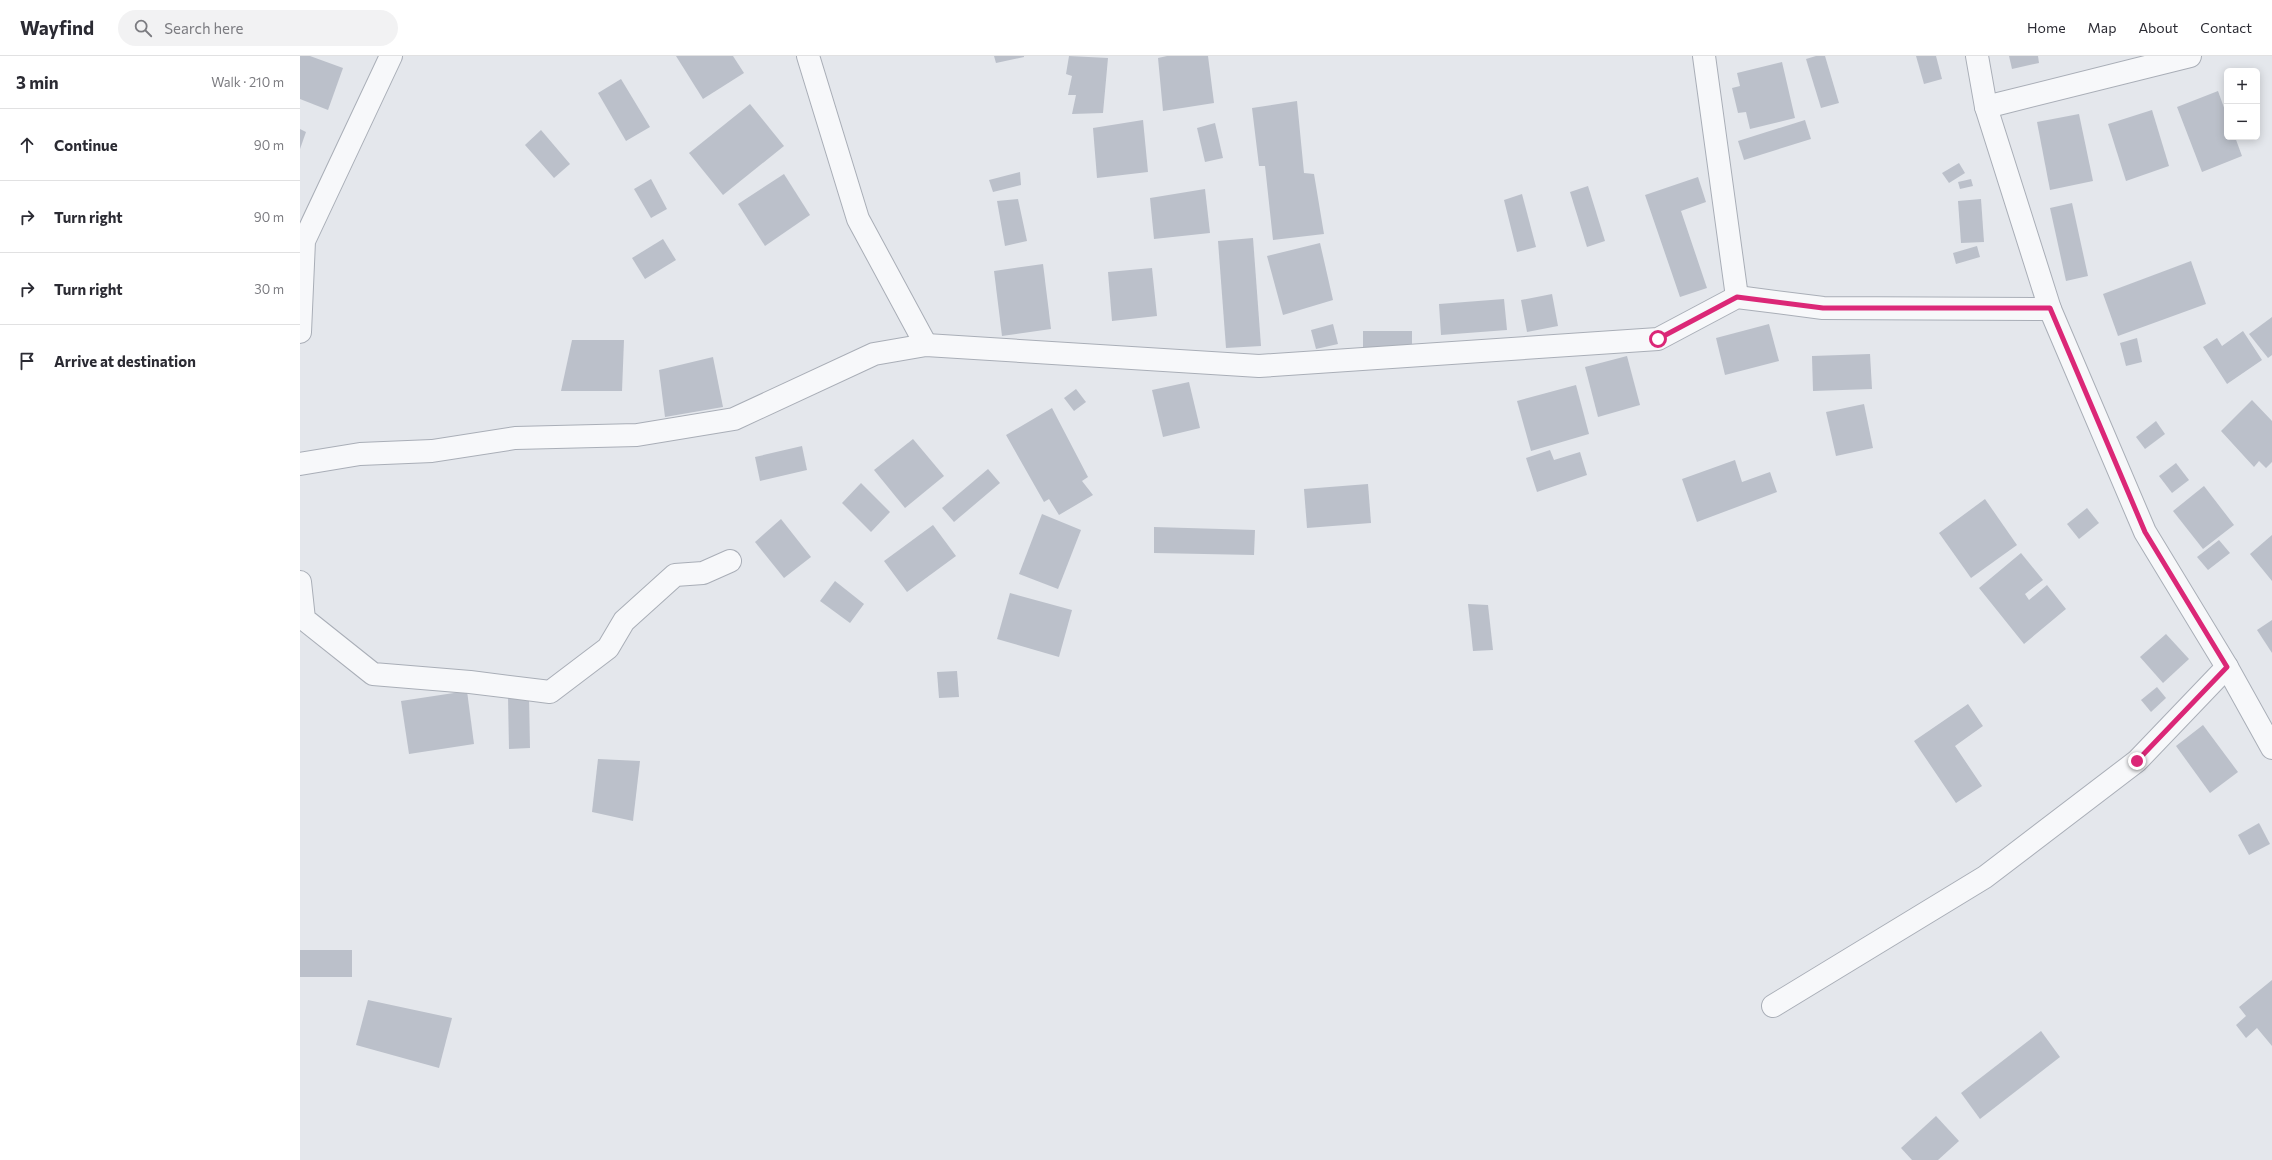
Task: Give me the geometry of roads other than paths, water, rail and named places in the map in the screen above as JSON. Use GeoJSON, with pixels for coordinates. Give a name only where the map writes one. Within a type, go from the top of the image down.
{"type":"FeatureCollection","features":[{"type":"Feature","properties":{"kind":"street"},"geometry":{"type":"LineString","coordinates":[[300,332],[302,240],[390,56]]}},
{"type":"Feature","properties":{"kind":"street"},"geometry":{"type":"LineString","coordinates":[[808,56],[858,219],[926,345]]}},
{"type":"Feature","properties":{"kind":"street"},"geometry":{"type":"LineString","coordinates":[[1704,56],[1737,297]]}},
{"type":"Feature","properties":{"kind":"street"},"geometry":{"type":"LineString","coordinates":[[1977,56],[1986,108],[2050,308],[2145,532],[2227,667],[2272,748]]}},
{"type":"Feature","properties":{"kind":"street"},"geometry":{"type":"LineString","coordinates":[[1986,108],[2190,56]]}},
{"type":"Feature","properties":{"kind":"street"},"geometry":{"type":"LineString","coordinates":[[300,464],[360,454],[432,451],[515,438],[637,435],[734,419],[874,354],[926,345],[1259,366],[1658,339],[1737,297],[1823,308],[2050,308]]}},
{"type":"Feature","properties":{"kind":"street"},"geometry":{"type":"LineString","coordinates":[[300,582],[304,618],[373,674],[470,682],[550,692],[608,648],[624,621],[675,576],[703,573],[730,561]]}},
{"type":"Feature","properties":{"kind":"street"},"geometry":{"type":"LineString","coordinates":[[1773,1006],[1985,877],[2137,761],[2227,667]]}}]}
